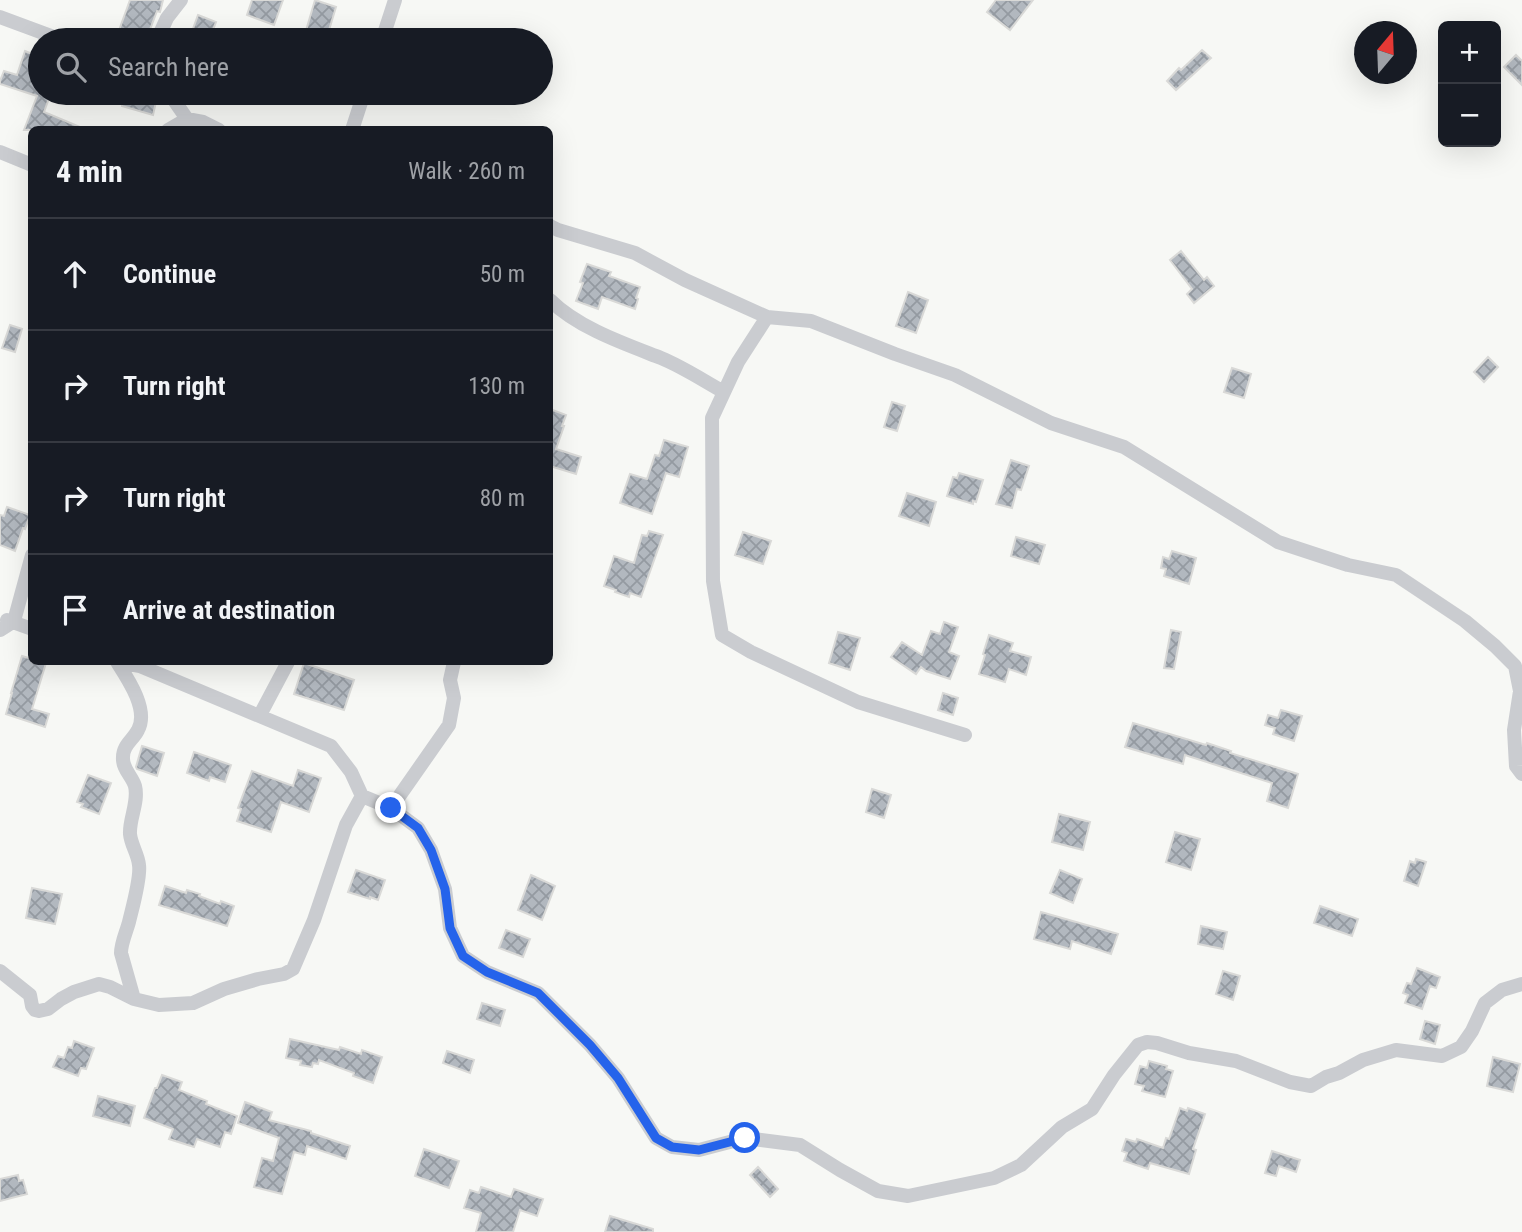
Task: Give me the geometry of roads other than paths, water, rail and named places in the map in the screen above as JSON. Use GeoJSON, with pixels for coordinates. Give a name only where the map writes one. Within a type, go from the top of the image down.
{"type":"FeatureCollection","features":[{"type":"Feature","properties":{"kind":"street"},"geometry":{"type":"LineString","coordinates":[[162,28],[181,0]]}},
{"type":"Feature","properties":{"kind":"street"},"geometry":{"type":"LineString","coordinates":[[386,28],[396,0]]}},
{"type":"Feature","properties":{"kind":"street"},"geometry":{"type":"LineString","coordinates":[[0,17],[30,28]]}},
{"type":"Feature","properties":{"kind":"street"},"geometry":{"type":"LineString","coordinates":[[177,105],[187,119]]}},
{"type":"Feature","properties":{"kind":"street"},"geometry":{"type":"LineString","coordinates":[[353,126],[360,105]]}},
{"type":"Feature","properties":{"kind":"street"},"geometry":{"type":"LineString","coordinates":[[175,126],[187,119],[211,126]]}},
{"type":"Feature","properties":{"kind":"street"},"geometry":{"type":"LineString","coordinates":[[0,152],[28,163]]}},
{"type":"Feature","properties":{"kind":"street"},"geometry":{"type":"LineString","coordinates":[[553,228],[635,253],[685,280],[767,317],[811,321],[955,375],[1051,423],[1124,447],[1278,542],[1348,565],[1396,575],[1465,621],[1515,666],[1520,691],[1514,730],[1516,766],[1522,774]]}},
{"type":"Feature","properties":{"kind":"street"},"geometry":{"type":"LineString","coordinates":[[553,303],[561,312],[626,346],[664,359],[724,392]]}},
{"type":"Feature","properties":{"kind":"street"},"geometry":{"type":"LineString","coordinates":[[767,317],[738,362],[712,418],[713,581],[722,635],[751,652],[859,702],[965,735]]}},
{"type":"Feature","properties":{"kind":"street"},"geometry":{"type":"LineString","coordinates":[[0,630],[7,620],[28,565]]}},
{"type":"Feature","properties":{"kind":"street"},"geometry":{"type":"LineString","coordinates":[[7,620],[28,628]]}},
{"type":"Feature","properties":{"kind":"street"},"geometry":{"type":"LineString","coordinates":[[119,665],[133,688],[143,720],[126,745],[123,756],[124,765],[135,786],[130,830],[131,843],[139,865],[129,921],[121,947],[134,999]]}},
{"type":"Feature","properties":{"kind":"street"},"geometry":{"type":"LineString","coordinates":[[134,665],[331,746],[351,772],[362,796],[391,808],[418,828],[431,850],[445,889],[450,928],[463,956],[487,972],[538,993],[590,1045],[618,1078],[656,1138],[672,1147],[699,1150],[745,1138],[800,1145],[878,1191],[908,1196],[994,1178],[1021,1166],[1062,1127],[1092,1110],[1138,1045],[1157,1043],[1189,1053],[1236,1061],[1290,1083],[1311,1086],[1363,1060],[1396,1050],[1442,1056],[1461,1047],[1485,1003],[1502,990],[1522,984]]}},
{"type":"Feature","properties":{"kind":"street"},"geometry":{"type":"LineString","coordinates":[[260,715],[286,665]]}},
{"type":"Feature","properties":{"kind":"street"},"geometry":{"type":"LineString","coordinates":[[391,808],[449,725],[454,698],[450,680],[453,665]]}},
{"type":"Feature","properties":{"kind":"street"},"geometry":{"type":"LineString","coordinates":[[0,971],[30,995],[32,1006],[39,1011],[48,1009],[74,992],[99,984],[134,999],[159,1005],[193,1003],[224,989],[284,974],[293,969],[314,920],[346,825],[362,796]]}}]}
